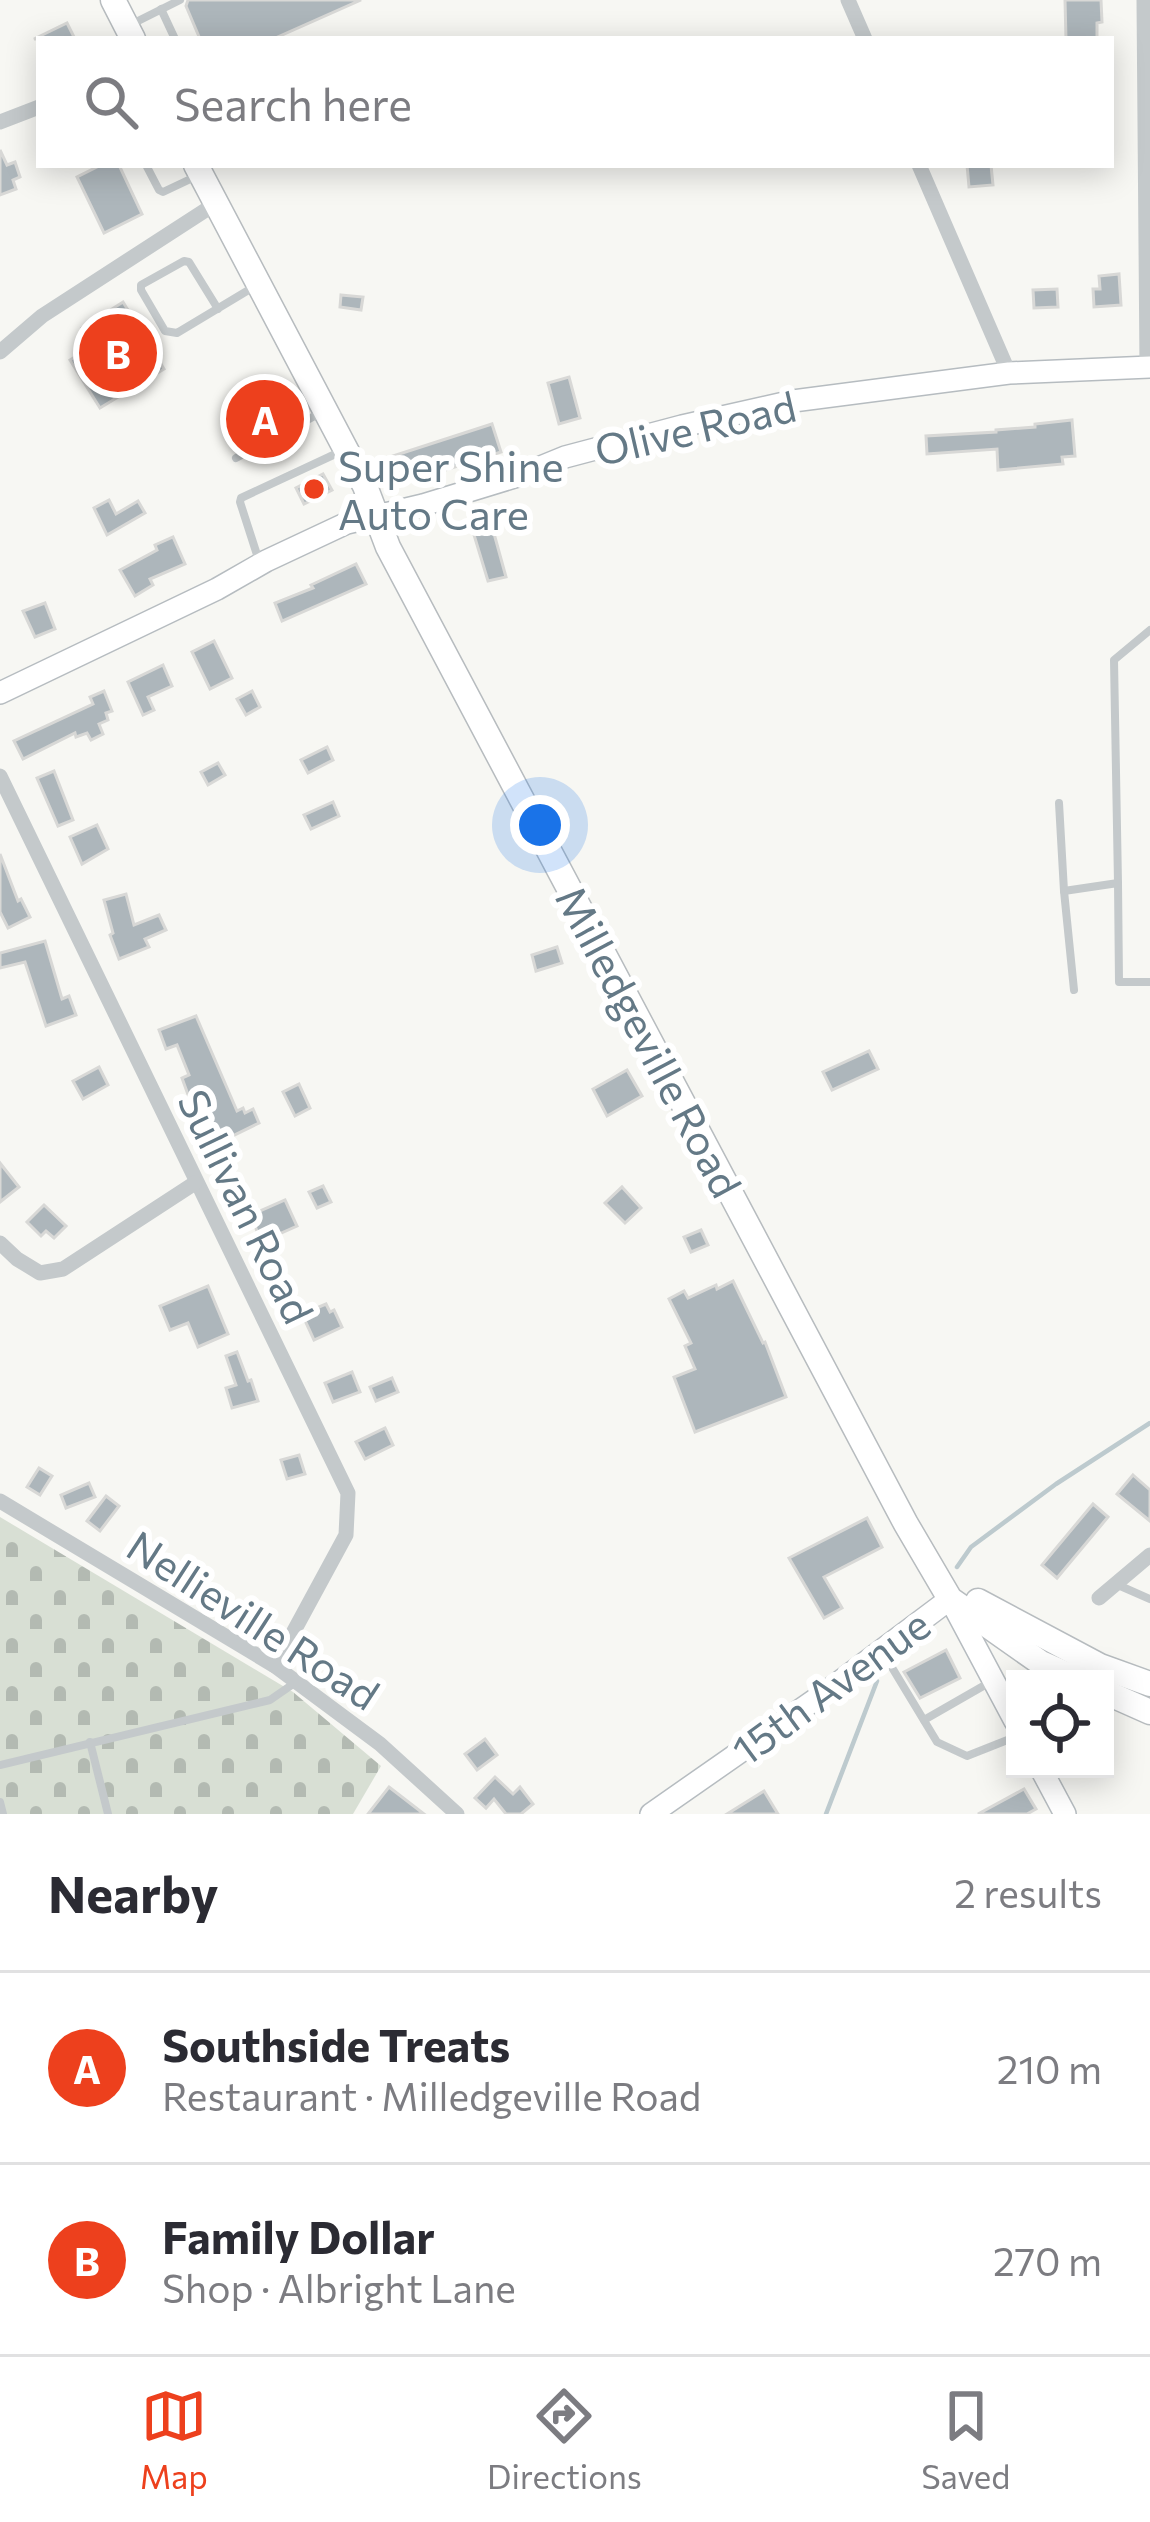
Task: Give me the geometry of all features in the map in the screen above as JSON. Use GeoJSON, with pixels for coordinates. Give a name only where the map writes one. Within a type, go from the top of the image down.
{"type":"FeatureCollection","features":[{"type":"Feature","properties":{"kind":"main road"},"geometry":{"type":"LineString","coordinates":[[113,0],[130,33]]}},
{"type":"Feature","properties":{"kind":"main road","name":"Milledgeville Road"},"geometry":{"type":"LineString","coordinates":[[198,170],[365,486],[388,547],[906,1525],[950,1599]]}},
{"type":"Feature","properties":{"kind":"main road"},"geometry":{"type":"LineString","coordinates":[[935,1574],[1080,1656],[1150,1684]]}},
{"type":"Feature","properties":{"kind":"main road"},"geometry":{"type":"LineString","coordinates":[[950,1599],[1056,1670]]}},
{"type":"Feature","properties":{"kind":"main road"},"geometry":{"type":"LineString","coordinates":[[1114,1696],[1150,1712]]}},
{"type":"Feature","properties":{"kind":"street"},"geometry":{"type":"LineString","coordinates":[[848,0],[864,36]]}},
{"type":"Feature","properties":{"kind":"street"},"geometry":{"type":"LineString","coordinates":[[1144,0],[1148,368]]}},
{"type":"Feature","properties":{"kind":"street"},"geometry":{"type":"LineString","coordinates":[[0,122],[36,108]]}},
{"type":"Feature","properties":{"kind":"street"},"geometry":{"type":"LineString","coordinates":[[920,168],[1009,374]]}},
{"type":"Feature","properties":{"kind":"street"},"geometry":{"type":"LineString","coordinates":[[0,352],[42,316],[215,204]]}},
{"type":"Feature","properties":{"kind":"street","name":"Olive Road"},"geometry":{"type":"LineString","coordinates":[[0,693],[347,523],[521,475],[565,457],[793,401],[1009,374],[1148,368]]}},
{"type":"Feature","properties":{"kind":"street","name":"Sullivan Road"},"geometry":{"type":"LineString","coordinates":[[0,776],[348,1493],[346,1534],[275,1666]]}},
{"type":"Feature","properties":{"kind":"street"},"geometry":{"type":"LineString","coordinates":[[0,1243],[40,1273],[63,1269],[195,1183]]}},
{"type":"Feature","properties":{"kind":"street","name":"Nellieville Road"},"geometry":{"type":"LineString","coordinates":[[0,1501],[275,1666],[380,1744],[457,1814]]}},
{"type":"Feature","properties":{"kind":"street"},"geometry":{"type":"LineString","coordinates":[[1099,1598],[1150,1556]]}},
{"type":"Feature","properties":{"kind":"street","name":"15th Avenue"},"geometry":{"type":"LineString","coordinates":[[651,1814],[950,1599]]}},
{"type":"Feature","properties":{"kind":"street","name":"Milledgeville Road"},"geometry":{"type":"LineString","coordinates":[[950,1599],[1006,1704]]}},
{"type":"Feature","properties":{"kind":"street"},"geometry":{"type":"LineString","coordinates":[[1045,1778],[1061,1812]]}},
{"type":"Feature","properties":{"kind":"lane"},"geometry":{"type":"LineString","coordinates":[[130,33],[180,0]]}},
{"type":"Feature","properties":{"kind":"lane"},"geometry":{"type":"LineString","coordinates":[[161,10],[174,36]]}},
{"type":"Feature","properties":{"kind":"lane"},"geometry":{"type":"LineString","coordinates":[[147,168],[163,192],[198,170]]}},
{"type":"Feature","properties":{"kind":"lane"},"geometry":{"type":"LineString","coordinates":[[218,309],[189,262],[141,285],[171,334],[177,333],[218,309],[258,285]]}},
{"type":"Feature","properties":{"kind":"lane"},"geometry":{"type":"LineString","coordinates":[[236,458],[325,410]]}},
{"type":"Feature","properties":{"kind":"lane"},"geometry":{"type":"LineString","coordinates":[[260,565],[241,498],[345,449]]}},
{"type":"Feature","properties":{"kind":"lane"},"geometry":{"type":"LineString","coordinates":[[1150,630],[1114,660],[1119,982],[1150,982]]}},
{"type":"Feature","properties":{"kind":"lane"},"geometry":{"type":"LineString","coordinates":[[1059,802],[1074,990]]}},
{"type":"Feature","properties":{"kind":"lane"},"geometry":{"type":"LineString","coordinates":[[1064,891],[1118,883]]}},
{"type":"Feature","properties":{"kind":"lane"},"geometry":{"type":"LineString","coordinates":[[1116,1584],[1150,1598]]}},
{"type":"Feature","properties":{"kind":"lane"},"geometry":{"type":"LineString","coordinates":[[882,1651],[937,1742],[967,1756],[1006,1741]]}},
{"type":"Feature","properties":{"kind":"lane"},"geometry":{"type":"LineString","coordinates":[[924,1720],[993,1680]]}},
{"type":"Feature","properties":{"kind":"lane"},"geometry":{"type":"LineString","coordinates":[[0,1765],[270,1700],[296,1682]]}},
{"type":"Feature","properties":{"kind":"lane"},"geometry":{"type":"LineString","coordinates":[[90,1742],[108,1814]]}},
{"type":"Feature","properties":{"kind":"lane"},"geometry":{"type":"LineString","coordinates":[[0,1802],[3,1814]]}},
{"type":"Feature","properties":{"kind":"green space"},"geometry":{"type":"Polygon","coordinates":[[[0,1517],[293,1692],[381,1766],[353,1814],[0,1814],[0,1517]]]}},
{"type":"Feature","properties":{"kind":"building"},"geometry":{"type":"Polygon","coordinates":[[[188,0],[361,0],[280,36],[199,36],[186,6],[188,0]]]}},
{"type":"Feature","properties":{"kind":"building"},"geometry":{"type":"Polygon","coordinates":[[[1065,0],[1101,0],[1097,36],[1066,36],[1065,0]]]}},
{"type":"Feature","properties":{"kind":"building"},"geometry":{"type":"Polygon","coordinates":[[[67,23],[74,36],[40,36],[67,23]]]}},
{"type":"Feature","properties":{"kind":"building"},"geometry":{"type":"Polygon","coordinates":[[[0,150],[7,165],[15,162],[20,177],[13,180],[16,189],[0,195],[0,150]]]}},
{"type":"Feature","properties":{"kind":"building"},"geometry":{"type":"Polygon","coordinates":[[[95,168],[120,168],[142,214],[104,233],[77,177],[95,168]]]}},
{"type":"Feature","properties":{"kind":"building"},"geometry":{"type":"Polygon","coordinates":[[[967,168],[991,168],[993,185],[969,187],[967,168]]]}},
{"type":"Feature","properties":{"kind":"building"},"geometry":{"type":"Polygon","coordinates":[[[1119,274],[1121,305],[1094,307],[1093,289],[1100,289],[1099,276],[1119,274]]]}},
{"type":"Feature","properties":{"kind":"building"},"geometry":{"type":"Polygon","coordinates":[[[1057,289],[1058,307],[1034,308],[1033,290],[1057,289]]]}},
{"type":"Feature","properties":{"kind":"building"},"geometry":{"type":"Polygon","coordinates":[[[341,295],[363,297],[361,310],[340,307],[341,295]]]}},
{"type":"Feature","properties":{"kind":"building"},"geometry":{"type":"Polygon","coordinates":[[[123,302],[164,369],[100,408],[70,360],[93,346],[82,328],[123,302]]]}},
{"type":"Feature","properties":{"kind":"building"},"geometry":{"type":"Polygon","coordinates":[[[569,377],[580,418],[559,424],[548,383],[569,377]]]}},
{"type":"Feature","properties":{"kind":"building"},"geometry":{"type":"Polygon","coordinates":[[[282,405],[287,416],[248,434],[243,423],[282,405]]]}},
{"type":"Feature","properties":{"kind":"building"},"geometry":{"type":"Polygon","coordinates":[[[1072,420],[1075,456],[1062,457],[1063,464],[998,470],[997,449],[927,454],[926,436],[996,432],[1072,420]]]}},
{"type":"Feature","properties":{"kind":"building"},"geometry":{"type":"Polygon","coordinates":[[[492,424],[501,452],[402,484],[393,456],[492,424]]]}},
{"type":"Feature","properties":{"kind":"building","name":"Super Shine Auto Care"},"geometry":{"type":"Polygon","coordinates":[[[323,474],[332,490],[304,504],[296,488],[323,474]]]}},
{"type":"Feature","properties":{"kind":"building"},"geometry":{"type":"Polygon","coordinates":[[[109,500],[116,514],[138,501],[145,513],[107,535],[94,508],[109,500]]]}},
{"type":"Feature","properties":{"kind":"building"},"geometry":{"type":"Polygon","coordinates":[[[490,519],[506,577],[488,581],[471,525],[490,519]]]}},
{"type":"Feature","properties":{"kind":"building"},"geometry":{"type":"Polygon","coordinates":[[[173,537],[185,564],[150,579],[153,585],[135,596],[120,570],[173,537]]]}},
{"type":"Feature","properties":{"kind":"building"},"geometry":{"type":"Polygon","coordinates":[[[356,564],[366,584],[282,621],[275,603],[356,564]]]}},
{"type":"Feature","properties":{"kind":"building"},"geometry":{"type":"Polygon","coordinates":[[[45,603],[55,629],[35,637],[23,611],[45,603]]]}},
{"type":"Feature","properties":{"kind":"building"},"geometry":{"type":"Polygon","coordinates":[[[214,641],[232,678],[210,689],[192,652],[214,641]]]}},
{"type":"Feature","properties":{"kind":"building"},"geometry":{"type":"Polygon","coordinates":[[[163,665],[172,686],[148,697],[154,710],[143,715],[128,682],[163,665]]]}},
{"type":"Feature","properties":{"kind":"building"},"geometry":{"type":"Polygon","coordinates":[[[104,691],[112,711],[99,724],[103,734],[91,740],[87,733],[76,737],[75,733],[23,759],[14,741],[93,704],[90,697],[104,691]]]}},
{"type":"Feature","properties":{"kind":"building"},"geometry":{"type":"Polygon","coordinates":[[[252,691],[260,707],[246,715],[237,699],[252,691]]]}},
{"type":"Feature","properties":{"kind":"building"},"geometry":{"type":"Polygon","coordinates":[[[327,747],[333,760],[308,773],[301,760],[327,747]]]}},
{"type":"Feature","properties":{"kind":"building"},"geometry":{"type":"Polygon","coordinates":[[[218,763],[225,775],[208,785],[201,772],[218,763]]]}},
{"type":"Feature","properties":{"kind":"building"},"geometry":{"type":"Polygon","coordinates":[[[54,771],[73,820],[58,826],[37,778],[54,771]]]}},
{"type":"Feature","properties":{"kind":"building"},"geometry":{"type":"Polygon","coordinates":[[[333,802],[339,816],[311,829],[304,815],[333,802]]]}},
{"type":"Feature","properties":{"kind":"building"},"geometry":{"type":"Polygon","coordinates":[[[97,825],[108,849],[82,864],[70,837],[97,825]]]}},
{"type":"Feature","properties":{"kind":"building"},"geometry":{"type":"Polygon","coordinates":[[[0,854],[18,901],[30,917],[8,928],[0,912],[0,854]]]}},
{"type":"Feature","properties":{"kind":"building"},"geometry":{"type":"Polygon","coordinates":[[[126,894],[134,925],[159,915],[166,930],[145,939],[149,947],[119,959],[104,900],[126,894]]]}},
{"type":"Feature","properties":{"kind":"building"},"geometry":{"type":"Polygon","coordinates":[[[45,941],[62,999],[69,996],[76,1015],[46,1026],[25,962],[0,968],[0,953],[45,941]]]}},
{"type":"Feature","properties":{"kind":"building"},"geometry":{"type":"Polygon","coordinates":[[[557,947],[562,963],[536,971],[532,955],[557,947]]]}},
{"type":"Feature","properties":{"kind":"building"},"geometry":{"type":"Polygon","coordinates":[[[196,1016],[237,1111],[253,1109],[259,1123],[212,1146],[182,1078],[189,1075],[177,1045],[166,1049],[159,1030],[196,1016]]]}},
{"type":"Feature","properties":{"kind":"building"},"geometry":{"type":"Polygon","coordinates":[[[869,1051],[878,1069],[832,1090],[823,1072],[869,1051]]]}},
{"type":"Feature","properties":{"kind":"building"},"geometry":{"type":"Polygon","coordinates":[[[99,1067],[108,1085],[83,1099],[73,1081],[99,1067]]]}},
{"type":"Feature","properties":{"kind":"building"},"geometry":{"type":"Polygon","coordinates":[[[627,1070],[642,1096],[607,1116],[593,1089],[627,1070]]]}},
{"type":"Feature","properties":{"kind":"building"},"geometry":{"type":"Polygon","coordinates":[[[299,1084],[310,1108],[295,1116],[283,1092],[299,1084]]]}},
{"type":"Feature","properties":{"kind":"building"},"geometry":{"type":"Polygon","coordinates":[[[0,1163],[19,1187],[0,1202],[0,1163]]]}},
{"type":"Feature","properties":{"kind":"building"},"geometry":{"type":"Polygon","coordinates":[[[323,1186],[331,1202],[317,1208],[309,1192],[323,1186]]]}},
{"type":"Feature","properties":{"kind":"building"},"geometry":{"type":"Polygon","coordinates":[[[622,1187],[641,1208],[625,1223],[605,1203],[622,1187]]]}},
{"type":"Feature","properties":{"kind":"building"},"geometry":{"type":"Polygon","coordinates":[[[285,1200],[297,1226],[261,1242],[251,1215],[285,1200]]]}},
{"type":"Feature","properties":{"kind":"building"},"geometry":{"type":"Polygon","coordinates":[[[44,1205],[66,1226],[54,1238],[46,1231],[41,1236],[27,1222],[44,1205]]]}},
{"type":"Feature","properties":{"kind":"building"},"geometry":{"type":"Polygon","coordinates":[[[701,1230],[708,1245],[691,1252],[684,1237],[701,1230]]]}},
{"type":"Feature","properties":{"kind":"building"},"geometry":{"type":"Polygon","coordinates":[[[733,1281],[765,1342],[786,1397],[695,1432],[674,1377],[695,1369],[685,1346],[691,1343],[669,1299],[684,1291],[688,1298],[733,1281]]]}},
{"type":"Feature","properties":{"kind":"building"},"geometry":{"type":"Polygon","coordinates":[[[208,1286],[228,1334],[198,1347],[188,1323],[170,1330],[160,1306],[208,1286]]]}},
{"type":"Feature","properties":{"kind":"building"},"geometry":{"type":"Polygon","coordinates":[[[326,1304],[342,1327],[314,1340],[302,1314],[326,1304]]]}},
{"type":"Feature","properties":{"kind":"building"},"geometry":{"type":"Polygon","coordinates":[[[237,1352],[258,1401],[232,1408],[226,1388],[236,1385],[226,1356],[237,1352]]]}},
{"type":"Feature","properties":{"kind":"building"},"geometry":{"type":"Polygon","coordinates":[[[352,1372],[360,1392],[333,1402],[325,1383],[352,1372]]]}},
{"type":"Feature","properties":{"kind":"building"},"geometry":{"type":"Polygon","coordinates":[[[392,1378],[398,1392],[376,1401],[370,1387],[392,1378]]]}},
{"type":"Feature","properties":{"kind":"building"},"geometry":{"type":"Polygon","coordinates":[[[385,1428],[393,1445],[365,1459],[356,1442],[385,1428]]]}},
{"type":"Feature","properties":{"kind":"building"},"geometry":{"type":"Polygon","coordinates":[[[299,1455],[305,1474],[287,1479],[281,1460],[299,1455]]]}},
{"type":"Feature","properties":{"kind":"building"},"geometry":{"type":"Polygon","coordinates":[[[39,1468],[52,1476],[40,1495],[27,1487],[39,1468]]]}},
{"type":"Feature","properties":{"kind":"building"},"geometry":{"type":"Polygon","coordinates":[[[1133,1475],[1150,1490],[1150,1521],[1117,1494],[1133,1475]]]}},
{"type":"Feature","properties":{"kind":"building"},"geometry":{"type":"Polygon","coordinates":[[[89,1483],[95,1497],[66,1508],[61,1495],[89,1483]]]}},
{"type":"Feature","properties":{"kind":"building"},"geometry":{"type":"Polygon","coordinates":[[[106,1496],[119,1506],[100,1531],[87,1521],[106,1496]]]}},
{"type":"Feature","properties":{"kind":"building"},"geometry":{"type":"Polygon","coordinates":[[[1093,1504],[1108,1517],[1057,1578],[1042,1565],[1093,1504]]]}},
{"type":"Feature","properties":{"kind":"building"},"geometry":{"type":"Polygon","coordinates":[[[867,1518],[882,1547],[824,1577],[842,1608],[824,1618],[789,1558],[867,1518]]]}},
{"type":"Feature","properties":{"kind":"building"},"geometry":{"type":"Polygon","coordinates":[[[946,1650],[960,1678],[920,1698],[904,1672],[946,1650]]]}},
{"type":"Feature","properties":{"kind":"building"},"geometry":{"type":"Polygon","coordinates":[[[485,1739],[497,1755],[477,1770],[465,1754],[485,1739]]]}},
{"type":"Feature","properties":{"kind":"building"},"geometry":{"type":"Polygon","coordinates":[[[495,1777],[513,1794],[520,1787],[533,1804],[521,1814],[506,1814],[494,1799],[486,1808],[475,1798],[495,1777]]]}},
{"type":"Feature","properties":{"kind":"building"},"geometry":{"type":"Polygon","coordinates":[[[389,1787],[424,1814],[368,1814],[389,1787]]]}},
{"type":"Feature","properties":{"kind":"building"},"geometry":{"type":"Polygon","coordinates":[[[1024,1789],[1036,1809],[1027,1814],[978,1814],[1024,1789]]]}},
{"type":"Feature","properties":{"kind":"building"},"geometry":{"type":"Polygon","coordinates":[[[764,1791],[778,1814],[727,1814],[764,1791]]]}},
{"type":"Feature","properties":{"kind":"waterway"},"geometry":{"type":"LineString","coordinates":[[957,1567],[971,1547],[1150,1423]]}},
{"type":"Feature","properties":{"kind":"waterway"},"geometry":{"type":"LineString","coordinates":[[826,1814],[877,1681]]}},
{"type":"Feature","properties":{"kind":"place","name":"Family Dollar"},"geometry":{"type":"Point","coordinates":[118,353]}},
{"type":"Feature","properties":{"kind":"place","name":"Southside Treats"},"geometry":{"type":"Point","coordinates":[265,419]}},
{"type":"Feature","properties":{"kind":"place","name":"Super Shine Auto Care"},"geometry":{"type":"Point","coordinates":[314,489]}}]}
